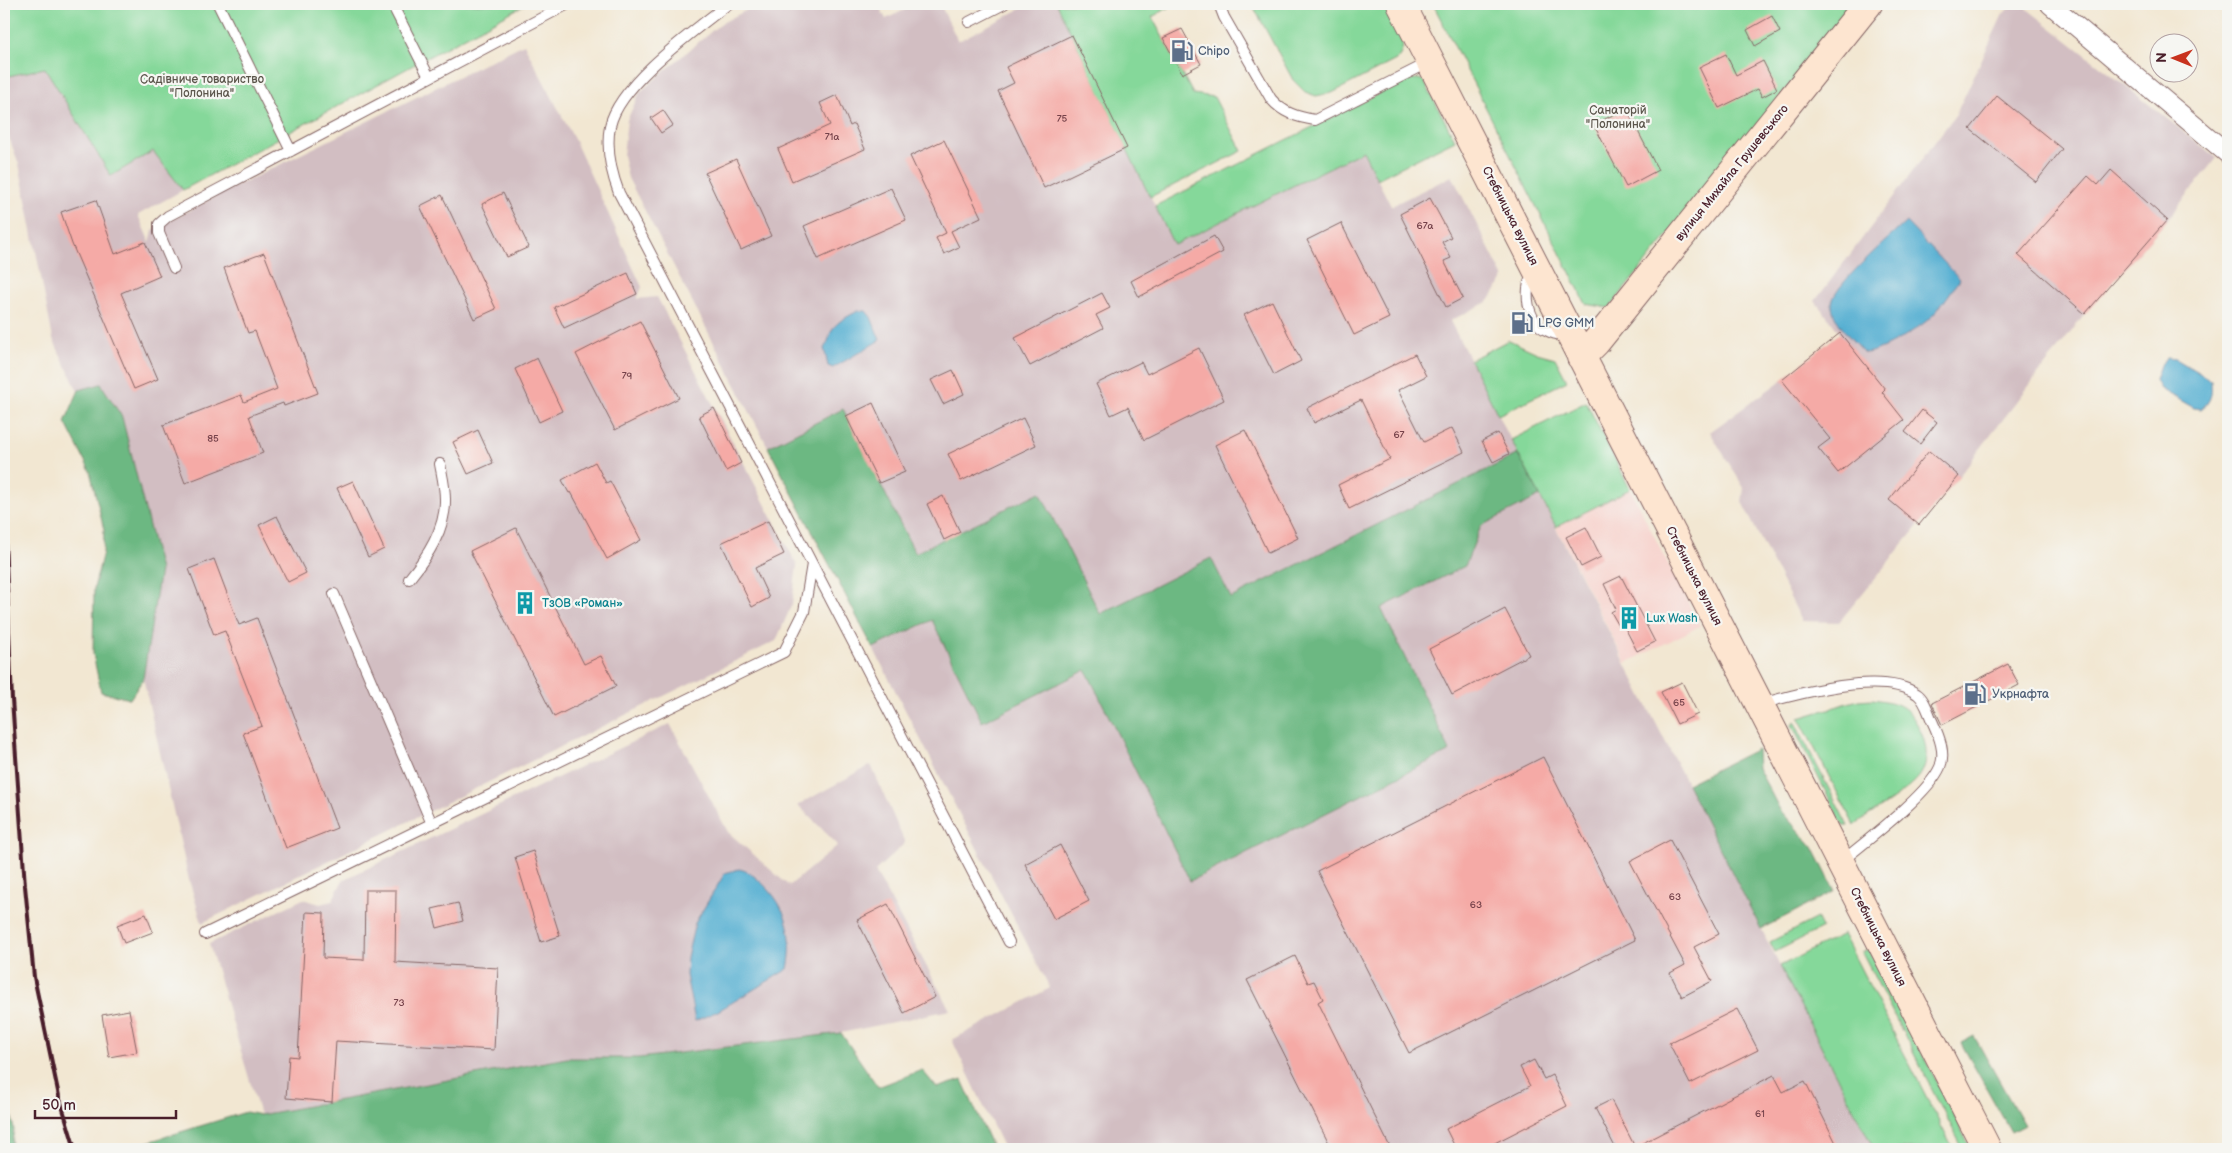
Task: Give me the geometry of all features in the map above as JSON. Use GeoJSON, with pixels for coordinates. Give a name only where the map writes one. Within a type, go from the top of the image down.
{"type":"FeatureCollection","features":[{"type":"Feature","properties":{"kind":"street","name":"Стебницька вулиця"},"geometry":{"type":"LineString","coordinates":[[1401,4],[1535,266],[1583,346],[1760,705],[1987,1149]]}},
{"type":"Feature","properties":{"kind":"street","name":"вулиця Михайла Грушевського"},"geometry":{"type":"LineString","coordinates":[[1583,346],[1868,4]]}},
{"type":"Feature","properties":{"kind":"street"},"geometry":{"type":"LineString","coordinates":[[2050,4],[2228,154]]}},
{"type":"Feature","properties":{"kind":"lane"},"geometry":{"type":"LineString","coordinates":[[218,4],[291,150]]}},
{"type":"Feature","properties":{"kind":"lane"},"geometry":{"type":"LineString","coordinates":[[392,4],[429,77]]}},
{"type":"Feature","properties":{"kind":"lane"},"geometry":{"type":"LineString","coordinates":[[174,268],[158,233],[159,224],[163,219],[568,4]]}},
{"type":"Feature","properties":{"kind":"lane"},"geometry":{"type":"LineString","coordinates":[[728,4],[667,53],[636,83],[618,106],[610,125],[611,171],[620,193],[1008,942]]}},
{"type":"Feature","properties":{"kind":"lane"},"geometry":{"type":"LineString","coordinates":[[969,22],[1004,4]]}},
{"type":"Feature","properties":{"kind":"lane"},"geometry":{"type":"LineString","coordinates":[[1219,4],[1224,17],[1271,99],[1282,109],[1299,117],[1315,120],[1431,62]]}},
{"type":"Feature","properties":{"kind":"lane"},"geometry":{"type":"LineString","coordinates":[[410,579],[430,550],[441,524],[445,500],[440,464]]}},
{"type":"Feature","properties":{"kind":"lane"},"geometry":{"type":"LineString","coordinates":[[205,934],[784,652],[804,612],[812,564]]}},
{"type":"Feature","properties":{"kind":"lane"},"geometry":{"type":"LineString","coordinates":[[334,594],[432,824]]}},
{"type":"Feature","properties":{"kind":"lane"},"geometry":{"type":"LineString","coordinates":[[1760,705],[1824,688],[1889,683],[1905,687],[1919,695],[1941,740],[1940,766],[1925,789],[1841,863]]}},
{"type":"Feature","properties":{"kind":"shaded area"},"geometry":{"type":"Polygon","coordinates":[[[758,4],[878,4],[886,19],[916,4],[940,4],[958,41],[1030,4],[1057,4],[1174,245],[1363,151],[1391,206],[1452,176],[1504,278],[1489,301],[1450,321],[1874,1149],[1004,1149],[952,1040],[1050,988],[873,648],[932,620],[982,722],[944,540],[914,554],[843,409],[768,447],[628,178],[623,155],[627,120],[640,92],[720,24],[758,4]]]}},
{"type":"Feature","properties":{"kind":"shaded area"},"geometry":{"type":"Polygon","coordinates":[[[2013,4],[2021,4],[2217,158],[2167,220],[2085,314],[1959,476],[1839,622],[1802,621],[1742,502],[1744,488],[1710,432],[1782,380],[1840,333],[1815,301],[1956,114],[2003,14],[2013,4]]]}},
{"type":"Feature","properties":{"kind":"shaded area"},"geometry":{"type":"Polygon","coordinates":[[[524,44],[574,139],[642,287],[637,299],[657,297],[797,565],[792,604],[776,641],[202,923],[189,880],[110,533],[86,408],[53,339],[19,164],[4,125],[4,77],[45,68],[111,175],[153,151],[183,190],[138,215],[150,243],[153,230],[218,195],[524,44]]]}},
{"type":"Feature","properties":{"kind":"shaded area"},"geometry":{"type":"Polygon","coordinates":[[[1630,489],[1700,626],[1626,663],[1556,527],[1630,489]]]}},
{"type":"Feature","properties":{"kind":"shaded area"},"geometry":{"type":"Polygon","coordinates":[[[670,724],[728,832],[789,886],[838,845],[798,805],[871,765],[905,843],[875,871],[950,1010],[841,1033],[639,1058],[567,1058],[260,1115],[209,944],[303,899],[320,904],[332,901],[343,880],[670,724]]]}},
{"type":"Feature","properties":{"kind":"green space","name":"Садівниче товариство \"Полонина\""},"geometry":{"type":"Polygon","coordinates":[[[4,4],[526,4],[183,190],[153,151],[111,176],[45,68],[4,77],[4,4]]]}},
{"type":"Feature","properties":{"kind":"green space"},"geometry":{"type":"Polygon","coordinates":[[[1057,4],[1166,4],[1168,8],[1152,17],[1193,94],[1214,97],[1242,151],[1150,197],[1057,4]]]}},
{"type":"Feature","properties":{"kind":"green space"},"geometry":{"type":"Polygon","coordinates":[[[1252,4],[1385,4],[1400,32],[1403,47],[1401,54],[1396,60],[1332,93],[1316,96],[1305,92],[1293,80],[1252,4]]]}},
{"type":"Feature","properties":{"kind":"green space","name":"Санаторій \"Полонина\""},"geometry":{"type":"Polygon","coordinates":[[[1433,4],[1855,4],[1609,308],[1586,304],[1433,4]]]}},
{"type":"Feature","properties":{"kind":"green space"},"geometry":{"type":"Polygon","coordinates":[[[1408,79],[1424,81],[1455,140],[1377,179],[1363,151],[1174,245],[1155,206],[1408,79]]]}},
{"type":"Feature","properties":{"kind":"green space"},"geometry":{"type":"Polygon","coordinates":[[[1509,340],[1537,353],[1555,358],[1567,381],[1498,415],[1470,360],[1509,340]]]}},
{"type":"Feature","properties":{"kind":"green space"},"geometry":{"type":"Polygon","coordinates":[[[101,384],[122,417],[160,570],[143,679],[130,699],[101,692],[93,654],[94,588],[103,552],[104,530],[90,471],[65,422],[79,390],[101,384]]]}},
{"type":"Feature","properties":{"kind":"green space"},"geometry":{"type":"Polygon","coordinates":[[[1586,402],[1630,489],[1556,527],[1511,440],[1586,402]]]}},
{"type":"Feature","properties":{"kind":"green space"},"geometry":{"type":"Polygon","coordinates":[[[843,409],[915,553],[1040,492],[1100,614],[1211,558],[1231,598],[1518,454],[1540,496],[1481,526],[1465,566],[1381,608],[1450,751],[1190,881],[1086,670],[982,722],[932,620],[873,648],[768,447],[843,409]]]}},
{"type":"Feature","properties":{"kind":"green space"},"geometry":{"type":"Polygon","coordinates":[[[1872,699],[1900,705],[1909,713],[1918,726],[1923,738],[1926,756],[1921,774],[1909,787],[1854,825],[1799,718],[1858,700],[1872,699]]]}},
{"type":"Feature","properties":{"kind":"green space"},"geometry":{"type":"Polygon","coordinates":[[[1794,721],[1848,826],[1843,826],[1792,725],[1794,721]]]}},
{"type":"Feature","properties":{"kind":"green space"},"geometry":{"type":"Polygon","coordinates":[[[1757,749],[1758,768],[1780,810],[1813,847],[1835,891],[1761,929],[1687,784],[1757,749]]]}},
{"type":"Feature","properties":{"kind":"green space"},"geometry":{"type":"Polygon","coordinates":[[[1817,918],[1822,928],[1775,952],[1770,942],[1817,918]]]}},
{"type":"Feature","properties":{"kind":"green space"},"geometry":{"type":"Polygon","coordinates":[[[1843,934],[1953,1149],[1874,1149],[1780,966],[1843,934]]]}},
{"type":"Feature","properties":{"kind":"green space"},"geometry":{"type":"Polygon","coordinates":[[[1869,949],[1971,1149],[1963,1149],[1862,953],[1869,949]]]}},
{"type":"Feature","properties":{"kind":"green space"},"geometry":{"type":"Polygon","coordinates":[[[841,1033],[878,1087],[922,1070],[937,1088],[962,1080],[993,1149],[125,1149],[246,1112],[260,1115],[567,1058],[639,1058],[841,1033]]]}},
{"type":"Feature","properties":{"kind":"green space"},"geometry":{"type":"Polygon","coordinates":[[[1974,1036],[2024,1125],[2011,1132],[1961,1043],[1974,1036]]]}},
{"type":"Feature","properties":{"kind":"green space"},"geometry":{"type":"Polygon","coordinates":[[[4,1068],[14,1130],[11,1149],[4,1149],[4,1068]]]}},
{"type":"Feature","properties":{"kind":"water"},"geometry":{"type":"Polygon","coordinates":[[[1906,222],[1960,279],[1938,310],[1929,319],[1891,344],[1864,353],[1844,331],[1836,318],[1832,305],[1834,297],[1851,275],[1906,222]]]}},
{"type":"Feature","properties":{"kind":"water"},"geometry":{"type":"Polygon","coordinates":[[[858,311],[866,311],[871,317],[880,340],[833,368],[828,366],[824,348],[832,330],[840,321],[858,311]]]}},
{"type":"Feature","properties":{"kind":"water"},"geometry":{"type":"Polygon","coordinates":[[[2167,358],[2176,359],[2211,380],[2210,396],[2207,403],[2201,409],[2194,408],[2159,388],[2155,380],[2160,365],[2167,358]]]}},
{"type":"Feature","properties":{"kind":"water"},"geometry":{"type":"Polygon","coordinates":[[[739,869],[749,872],[754,876],[778,901],[787,922],[789,933],[790,957],[788,969],[718,1011],[695,1021],[686,975],[687,957],[695,923],[725,873],[739,869]]]}},
{"type":"Feature","properties":{"kind":"building"},"geometry":{"type":"Polygon","coordinates":[[[1772,16],[1780,32],[1755,46],[1747,30],[1772,16]]]}},
{"type":"Feature","properties":{"kind":"building","name":"Chipo"},"geometry":{"type":"Polygon","coordinates":[[[1182,29],[1201,64],[1182,74],[1163,38],[1182,29]]]}},
{"type":"Feature","properties":{"kind":"building"},"geometry":{"type":"Polygon","coordinates":[[[1072,35],[1127,148],[1044,188],[998,91],[1014,83],[1006,67],[1072,35]]]}},
{"type":"Feature","properties":{"kind":"building"},"geometry":{"type":"Polygon","coordinates":[[[1726,54],[1736,75],[1763,61],[1777,89],[1762,97],[1758,89],[1719,108],[1699,67],[1726,54]]]}},
{"type":"Feature","properties":{"kind":"building"},"geometry":{"type":"Polygon","coordinates":[[[837,95],[850,126],[854,124],[865,149],[792,181],[778,149],[830,125],[820,103],[837,95]]]}},
{"type":"Feature","properties":{"kind":"building"},"geometry":{"type":"Polygon","coordinates":[[[1997,96],[2062,149],[2036,182],[1970,129],[1997,96]]]}},
{"type":"Feature","properties":{"kind":"building"},"geometry":{"type":"Polygon","coordinates":[[[1626,108],[1658,170],[1626,187],[1594,125],[1626,108]]]}},
{"type":"Feature","properties":{"kind":"building"},"geometry":{"type":"Polygon","coordinates":[[[663,110],[673,125],[661,133],[651,118],[663,110]]]}},
{"type":"Feature","properties":{"kind":"building"},"geometry":{"type":"Polygon","coordinates":[[[944,140],[981,217],[951,231],[959,247],[944,254],[936,238],[946,233],[910,156],[944,140]]]}},
{"type":"Feature","properties":{"kind":"building"},"geometry":{"type":"Polygon","coordinates":[[[736,159],[771,236],[741,250],[705,173],[736,159]]]}},
{"type":"Feature","properties":{"kind":"building"},"geometry":{"type":"Polygon","coordinates":[[[2111,170],[2167,220],[2085,314],[2018,255],[2088,176],[2098,185],[2111,170]]]}},
{"type":"Feature","properties":{"kind":"building"},"geometry":{"type":"Polygon","coordinates":[[[891,188],[906,220],[818,259],[804,226],[891,188]]]}},
{"type":"Feature","properties":{"kind":"building"},"geometry":{"type":"Polygon","coordinates":[[[503,193],[529,247],[507,257],[482,204],[503,193]]]}},
{"type":"Feature","properties":{"kind":"building"},"geometry":{"type":"Polygon","coordinates":[[[442,195],[496,309],[474,319],[420,206],[442,195]]]}},
{"type":"Feature","properties":{"kind":"building"},"geometry":{"type":"Polygon","coordinates":[[[1430,198],[1451,237],[1442,242],[1451,258],[1444,261],[1463,298],[1446,307],[1400,214],[1430,198]]]}},
{"type":"Feature","properties":{"kind":"building"},"geometry":{"type":"Polygon","coordinates":[[[96,200],[115,254],[145,242],[160,276],[121,293],[158,379],[134,389],[72,244],[61,212],[96,200]]]}},
{"type":"Feature","properties":{"kind":"building"},"geometry":{"type":"Polygon","coordinates":[[[1341,223],[1389,318],[1354,335],[1307,240],[1341,223]]]}},
{"type":"Feature","properties":{"kind":"building"},"geometry":{"type":"Polygon","coordinates":[[[1214,236],[1223,252],[1139,297],[1131,281],[1214,236]]]}},
{"type":"Feature","properties":{"kind":"building"},"geometry":{"type":"Polygon","coordinates":[[[264,253],[318,393],[284,406],[283,403],[249,416],[263,453],[185,483],[163,425],[241,395],[244,402],[277,389],[255,331],[248,333],[224,268],[264,253]]]}},
{"type":"Feature","properties":{"kind":"building"},"geometry":{"type":"Polygon","coordinates":[[[628,273],[637,294],[564,328],[554,307],[628,273]]]}},
{"type":"Feature","properties":{"kind":"building"},"geometry":{"type":"Polygon","coordinates":[[[1102,293],[1110,308],[1096,315],[1103,328],[1030,366],[1015,338],[1102,293]]]}},
{"type":"Feature","properties":{"kind":"building"},"geometry":{"type":"Polygon","coordinates":[[[1272,301],[1301,361],[1274,375],[1244,315],[1272,301]]]}},
{"type":"Feature","properties":{"kind":"building"},"geometry":{"type":"Polygon","coordinates":[[[640,321],[679,398],[615,430],[576,354],[640,321]]]}},
{"type":"Feature","properties":{"kind":"building"},"geometry":{"type":"Polygon","coordinates":[[[1840,333],[1885,389],[1882,392],[1904,420],[1838,473],[1818,448],[1830,439],[1782,380],[1840,333]]]}},
{"type":"Feature","properties":{"kind":"building"},"geometry":{"type":"Polygon","coordinates":[[[1199,348],[1224,400],[1144,440],[1128,407],[1111,415],[1096,384],[1141,362],[1147,374],[1199,348]]]}},
{"type":"Feature","properties":{"kind":"building"},"geometry":{"type":"Polygon","coordinates":[[[1415,354],[1426,376],[1398,390],[1424,442],[1452,428],[1464,452],[1349,509],[1338,485],[1390,459],[1361,400],[1314,423],[1307,408],[1415,354]]]}},
{"type":"Feature","properties":{"kind":"building"},"geometry":{"type":"Polygon","coordinates":[[[537,358],[562,411],[539,422],[515,369],[537,358]]]}},
{"type":"Feature","properties":{"kind":"building"},"geometry":{"type":"Polygon","coordinates":[[[953,370],[964,394],[943,404],[931,380],[953,370]]]}},
{"type":"Feature","properties":{"kind":"building"},"geometry":{"type":"Polygon","coordinates":[[[873,403],[905,472],[879,483],[846,416],[873,403]]]}},
{"type":"Feature","properties":{"kind":"building"},"geometry":{"type":"Polygon","coordinates":[[[714,408],[741,463],[726,471],[699,416],[714,408]]]}},
{"type":"Feature","properties":{"kind":"building"},"geometry":{"type":"Polygon","coordinates":[[[1922,410],[1937,422],[1920,444],[1905,432],[1922,410]]]}},
{"type":"Feature","properties":{"kind":"building"},"geometry":{"type":"Polygon","coordinates":[[[1023,418],[1036,445],[961,481],[948,454],[1023,418]]]}},
{"type":"Feature","properties":{"kind":"building"},"geometry":{"type":"Polygon","coordinates":[[[478,430],[493,463],[468,474],[453,442],[478,430]]]}},
{"type":"Feature","properties":{"kind":"building"},"geometry":{"type":"Polygon","coordinates":[[[1245,430],[1298,538],[1268,553],[1215,445],[1245,430]]]}},
{"type":"Feature","properties":{"kind":"building"},"geometry":{"type":"Polygon","coordinates":[[[1498,433],[1509,454],[1493,462],[1482,441],[1498,433]]]}},
{"type":"Feature","properties":{"kind":"building"},"geometry":{"type":"Polygon","coordinates":[[[1929,451],[1959,476],[1919,525],[1889,500],[1929,451]]]}},
{"type":"Feature","properties":{"kind":"building"},"geometry":{"type":"Polygon","coordinates":[[[595,462],[606,483],[610,481],[641,540],[607,559],[571,492],[569,493],[562,480],[595,462]]]}},
{"type":"Feature","properties":{"kind":"building"},"geometry":{"type":"Polygon","coordinates":[[[353,481],[384,549],[368,557],[337,488],[353,481]]]}},
{"type":"Feature","properties":{"kind":"building"},"geometry":{"type":"Polygon","coordinates":[[[943,496],[960,532],[944,540],[927,504],[943,496]]]}},
{"type":"Feature","properties":{"kind":"building"},"geometry":{"type":"Polygon","coordinates":[[[277,516],[306,573],[288,582],[259,525],[277,516]]]}},
{"type":"Feature","properties":{"kind":"building"},"geometry":{"type":"Polygon","coordinates":[[[768,521],[784,554],[755,568],[769,598],[752,607],[721,543],[768,521]]]}},
{"type":"Feature","properties":{"kind":"building"},"geometry":{"type":"Polygon","coordinates":[[[1586,527],[1601,557],[1581,567],[1566,537],[1586,527]]]}},
{"type":"Feature","properties":{"kind":"building","name":"ТзОВ «Роман»"},"geometry":{"type":"Polygon","coordinates":[[[516,528],[584,664],[601,656],[616,686],[554,717],[470,551],[516,528]]]}},
{"type":"Feature","properties":{"kind":"building"},"geometry":{"type":"Polygon","coordinates":[[[214,559],[239,625],[257,618],[337,828],[286,848],[243,733],[262,726],[225,631],[214,635],[189,569],[214,559]]]}},
{"type":"Feature","properties":{"kind":"building","name":"Lux Wash"},"geometry":{"type":"Polygon","coordinates":[[[1621,576],[1655,642],[1637,651],[1623,624],[1619,626],[1611,612],[1616,609],[1604,584],[1621,576]]]}},
{"type":"Feature","properties":{"kind":"building"},"geometry":{"type":"Polygon","coordinates":[[[1505,609],[1529,655],[1452,695],[1429,649],[1505,609]]]}},
{"type":"Feature","properties":{"kind":"building","name":"Укрнафта"},"geometry":{"type":"Polygon","coordinates":[[[2008,664],[2019,685],[1942,725],[1932,703],[2008,664]]]}},
{"type":"Feature","properties":{"kind":"building"},"geometry":{"type":"Polygon","coordinates":[[[1682,682],[1698,714],[1677,724],[1661,692],[1682,682]]]}},
{"type":"Feature","properties":{"kind":"building"},"geometry":{"type":"Polygon","coordinates":[[[1543,757],[1635,940],[1409,1053],[1317,871],[1543,757]]]}},
{"type":"Feature","properties":{"kind":"building"},"geometry":{"type":"Polygon","coordinates":[[[1670,840],[1719,934],[1694,947],[1712,981],[1682,997],[1670,973],[1685,965],[1630,861],[1670,840]]]}},
{"type":"Feature","properties":{"kind":"building"},"geometry":{"type":"Polygon","coordinates":[[[1060,845],[1089,901],[1054,919],[1025,864],[1060,845]]]}},
{"type":"Feature","properties":{"kind":"building"},"geometry":{"type":"Polygon","coordinates":[[[533,851],[560,936],[541,942],[515,857],[533,851]]]}},
{"type":"Feature","properties":{"kind":"building"},"geometry":{"type":"Polygon","coordinates":[[[365,890],[396,890],[395,962],[498,968],[494,1050],[336,1041],[332,1102],[286,1098],[289,1056],[298,1057],[306,912],[324,913],[323,958],[364,960],[365,890]]]}},
{"type":"Feature","properties":{"kind":"building"},"geometry":{"type":"Polygon","coordinates":[[[458,903],[463,921],[437,928],[432,909],[458,903]]]}},
{"type":"Feature","properties":{"kind":"building"},"geometry":{"type":"Polygon","coordinates":[[[888,904],[935,997],[904,1013],[857,920],[888,904]]]}},
{"type":"Feature","properties":{"kind":"building"},"geometry":{"type":"Polygon","coordinates":[[[146,914],[153,932],[124,943],[117,925],[146,914]]]}},
{"type":"Feature","properties":{"kind":"building"},"geometry":{"type":"Polygon","coordinates":[[[1295,956],[1308,983],[1314,981],[1323,999],[1318,1002],[1391,1149],[1332,1149],[1247,980],[1295,956]]]}},
{"type":"Feature","properties":{"kind":"building"},"geometry":{"type":"Polygon","coordinates":[[[1737,1009],[1758,1050],[1690,1084],[1669,1043],[1737,1009]]]}},
{"type":"Feature","properties":{"kind":"building"},"geometry":{"type":"Polygon","coordinates":[[[129,1010],[137,1052],[109,1057],[102,1015],[129,1010]]]}},
{"type":"Feature","properties":{"kind":"building"},"geometry":{"type":"Polygon","coordinates":[[[1534,1060],[1544,1079],[1552,1075],[1567,1106],[1483,1149],[1456,1149],[1446,1129],[1530,1086],[1520,1067],[1534,1060]]]}},
{"type":"Feature","properties":{"kind":"building"},"geometry":{"type":"Polygon","coordinates":[[[1774,1075],[1783,1092],[1805,1081],[1839,1149],[1616,1149],[1595,1108],[1611,1100],[1635,1147],[1774,1075]]]}},
{"type":"Feature","properties":{"kind":"railway"},"geometry":{"type":"LineString","coordinates":[[4,518],[12,699],[25,886],[34,977],[59,1096],[75,1149]]}},
{"type":"Feature","properties":{"kind":"place","name":"Chipo"},"geometry":{"type":"Point","coordinates":[1182,51]}},
{"type":"Feature","properties":{"kind":"place","name":"LPG GMM"},"geometry":{"type":"Point","coordinates":[1522,323]}},
{"type":"Feature","properties":{"kind":"place","name":"ТзОВ «Роман»"},"geometry":{"type":"Point","coordinates":[525,603]}},
{"type":"Feature","properties":{"kind":"place","name":"Lux Wash"},"geometry":{"type":"Point","coordinates":[1629,618]}},
{"type":"Feature","properties":{"kind":"place","name":"Укрнафта"},"geometry":{"type":"Point","coordinates":[1975,694]}}]}
